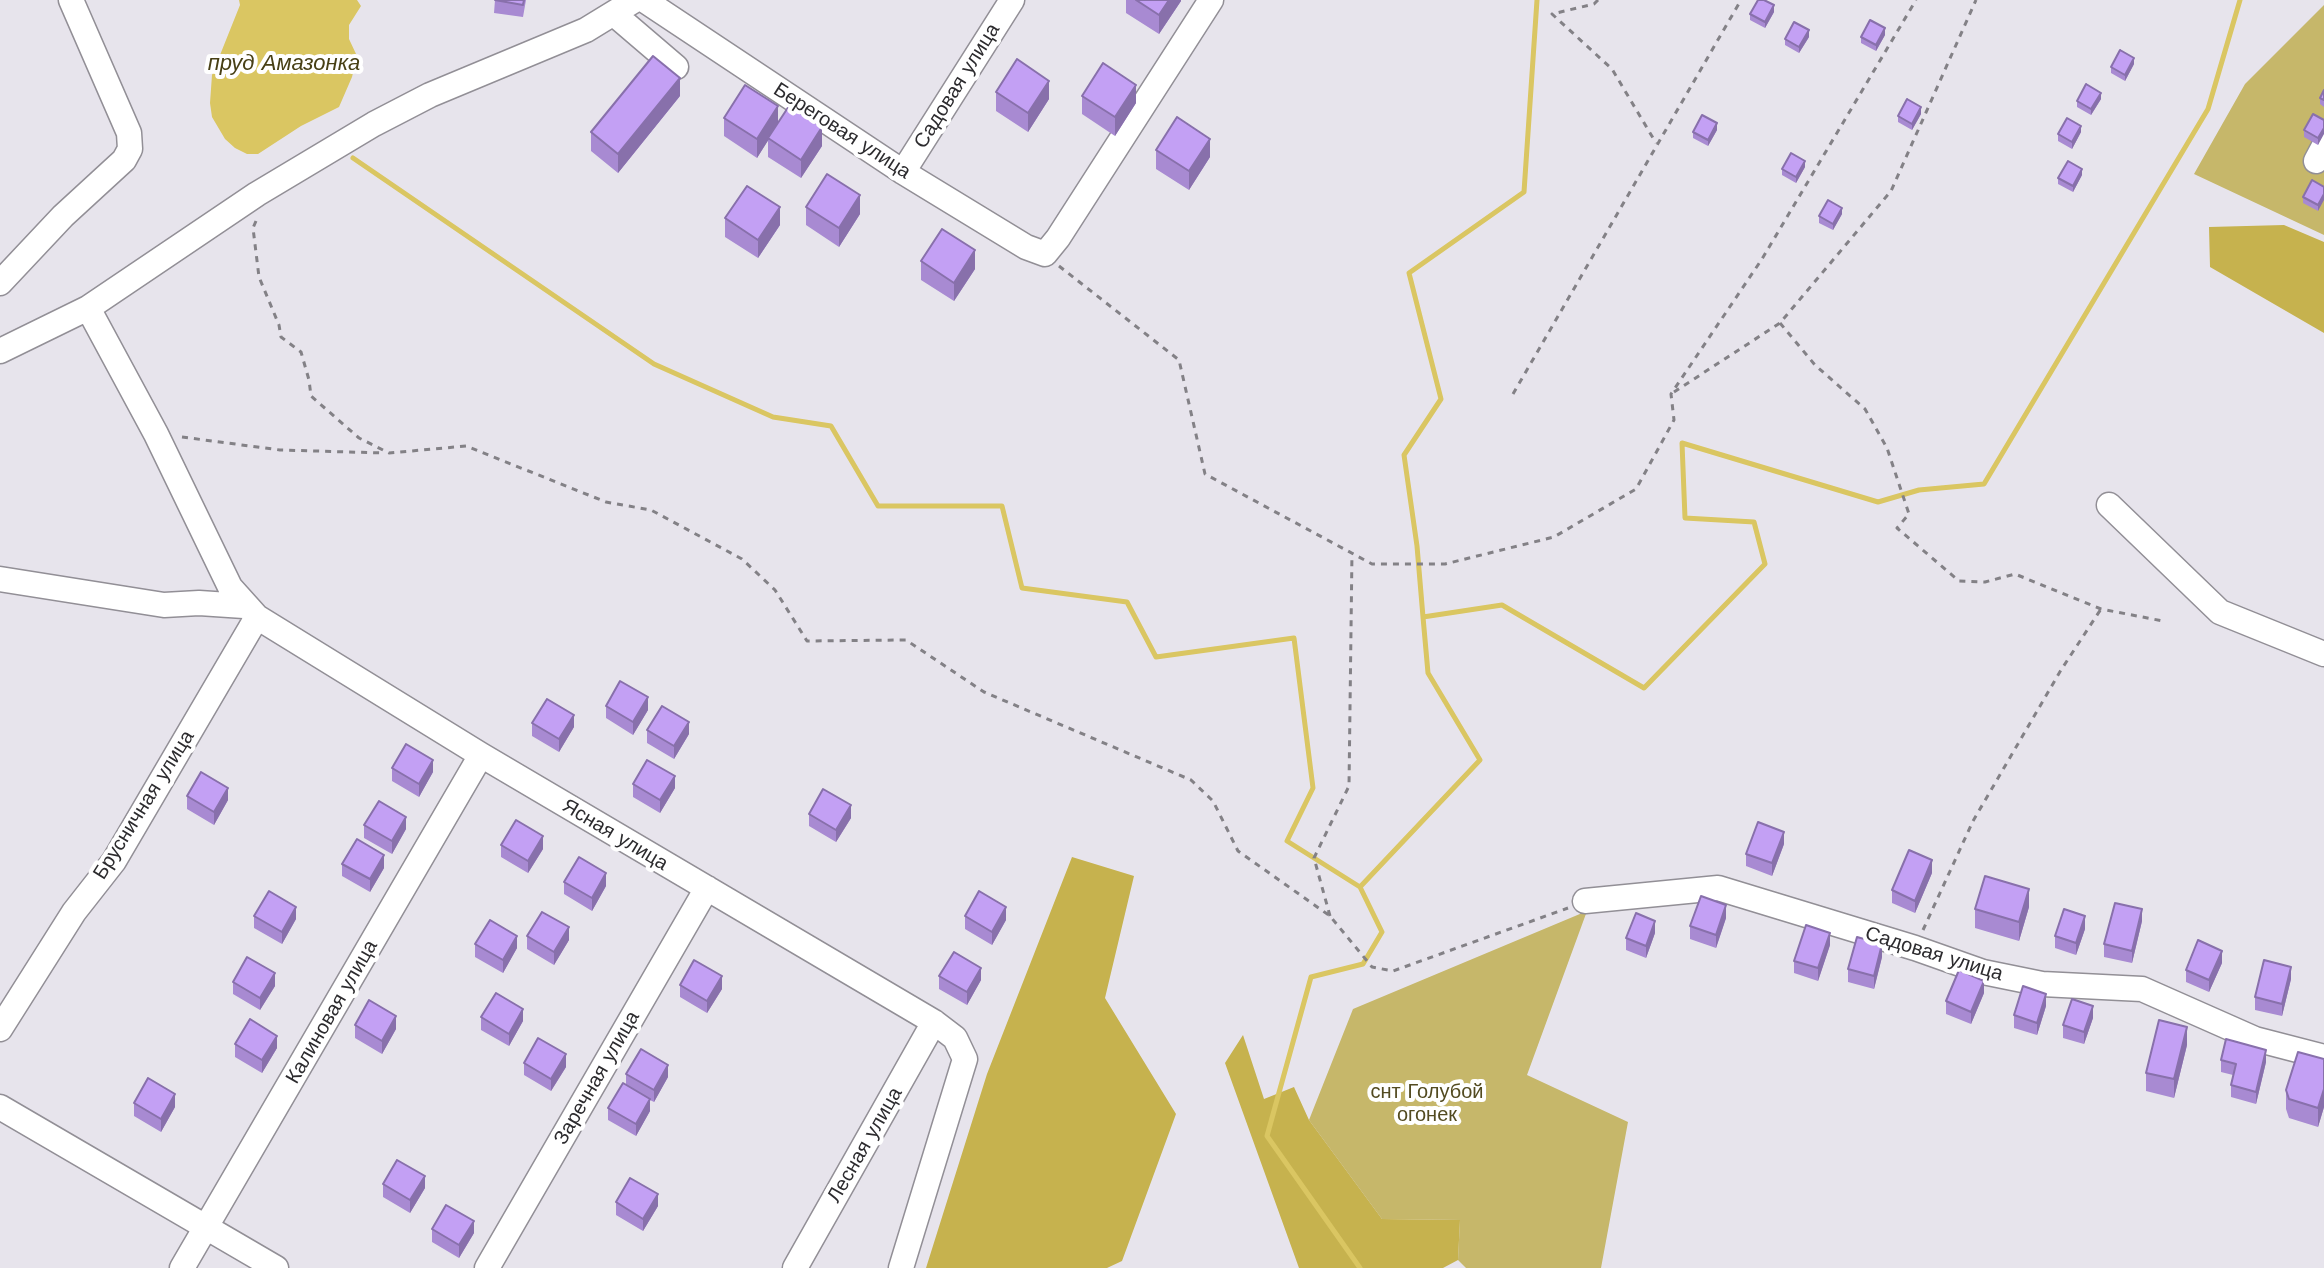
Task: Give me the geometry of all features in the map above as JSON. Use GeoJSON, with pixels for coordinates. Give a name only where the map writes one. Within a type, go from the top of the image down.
{"type":"FeatureCollection","features":[{"type":"Feature","properties":{"kind":"street"},"geometry":{"type":"LineString","coordinates":[[0,283],[63,216],[124,160],[130,149],[129,133],[71,0]]}},
{"type":"Feature","properties":{"kind":"street"},"geometry":{"type":"LineString","coordinates":[[0,351],[88,308],[257,194],[374,124],[430,95],[586,30],[635,0]]}},
{"type":"Feature","properties":{"kind":"street","name":"Береговая улица"},"geometry":{"type":"LineString","coordinates":[[644,0],[903,172],[1026,247],[1045,254]]}},
{"type":"Feature","properties":{"kind":"street","name":"Садовая улица"},"geometry":{"type":"LineString","coordinates":[[903,172],[1012,0]]}},
{"type":"Feature","properties":{"kind":"street"},"geometry":{"type":"LineString","coordinates":[[1045,254],[1211,0]]}},
{"type":"Feature","properties":{"kind":"street"},"geometry":{"type":"LineString","coordinates":[[614,14],[676,67]]}},
{"type":"Feature","properties":{"kind":"street"},"geometry":{"type":"LineString","coordinates":[[88,308],[156,434],[218,563],[250,612]]}},
{"type":"Feature","properties":{"kind":"street"},"geometry":{"type":"LineString","coordinates":[[2109,505],[2220,612],[2324,654]]}},
{"type":"Feature","properties":{"kind":"street"},"geometry":{"type":"LineString","coordinates":[[199,603],[215,580],[218,563]]}},
{"type":"Feature","properties":{"kind":"street"},"geometry":{"type":"LineString","coordinates":[[0,579],[164,605],[199,603],[250,612]]}},
{"type":"Feature","properties":{"kind":"street","name":"Ясная улица"},"geometry":{"type":"LineString","coordinates":[[250,612],[481,755],[934,1022],[955,1038],[965,1059],[901,1268]]}},
{"type":"Feature","properties":{"kind":"street","name":"Брусничная улица"},"geometry":{"type":"LineString","coordinates":[[0,1029],[74,912],[114,861],[250,612]]}},
{"type":"Feature","properties":{"kind":"street","name":"Калиновая улица"},"geometry":{"type":"LineString","coordinates":[[182,1268],[481,755]]}},
{"type":"Feature","properties":{"kind":"street","name":"Заречная улица"},"geometry":{"type":"LineString","coordinates":[[487,1268],[707,888]]}},
{"type":"Feature","properties":{"kind":"street","name":"Садовая улица"},"geometry":{"type":"LineString","coordinates":[[1585,901],[1718,888],[1983,972],[2042,984],[2142,989],[2255,1039],[2324,1057]]}},
{"type":"Feature","properties":{"kind":"street","name":"Лесная улица"},"geometry":{"type":"LineString","coordinates":[[795,1268],[934,1022]]}},
{"type":"Feature","properties":{"kind":"street"},"geometry":{"type":"LineString","coordinates":[[0,1107],[276,1268]]}},
{"type":"Feature","properties":{"kind":"path"},"geometry":{"type":"LineString","coordinates":[[1598,0],[1594,4],[1552,14],[1612,69],[1657,144]]}},
{"type":"Feature","properties":{"kind":"path"},"geometry":{"type":"LineString","coordinates":[[1513,394],[1741,0]]}},
{"type":"Feature","properties":{"kind":"path"},"geometry":{"type":"LineString","coordinates":[[1045,254],[1179,360],[1205,474],[1372,564],[1445,564],[1554,537],[1636,489],[1674,420],[1671,394],[1762,259],[1916,0]]}},
{"type":"Feature","properties":{"kind":"path"},"geometry":{"type":"LineString","coordinates":[[1671,394],[1780,323],[1891,191],[1976,0]]}},
{"type":"Feature","properties":{"kind":"path"},"geometry":{"type":"LineString","coordinates":[[257,194],[258,216],[253,228],[259,277],[281,337],[301,352],[311,396],[359,438],[389,453]]}},
{"type":"Feature","properties":{"kind":"path"},"geometry":{"type":"LineString","coordinates":[[1780,323],[1815,365],[1865,409],[1887,448],[1909,514],[1897,528],[1959,581],[1985,582],[2015,574],[2101,609],[2163,621]]}},
{"type":"Feature","properties":{"kind":"path"},"geometry":{"type":"LineString","coordinates":[[156,434],[280,450],[389,453],[466,446],[606,502],[651,510],[742,559],[775,590],[807,641],[906,640],[984,692],[1191,780],[1213,801],[1238,851],[1330,916],[1372,967],[1393,971],[1585,901]]}},
{"type":"Feature","properties":{"kind":"path"},"geometry":{"type":"LineString","coordinates":[[1330,916],[1314,858],[1349,786],[1352,552]]}},
{"type":"Feature","properties":{"kind":"path"},"geometry":{"type":"LineString","coordinates":[[1915,948],[1973,821],[2061,670],[2101,609]]}},
{"type":"Feature","properties":{"kind":"green space"},"geometry":{"type":"Polygon","coordinates":[[[2324,5],[2324,235],[2194,174],[2245,84],[2324,5]]]}},
{"type":"Feature","properties":{"kind":"green space","name":"снт Голубой огонек"},"geometry":{"type":"Polygon","coordinates":[[[1587,911],[1527,1075],[1628,1122],[1601,1268],[1466,1268],[1458,1260],[1460,1220],[1382,1219],[1309,1120],[1353,1009],[1587,911]]]}},
{"type":"Feature","properties":{"kind":"shaded area"},"geometry":{"type":"Polygon","coordinates":[[[2284,225],[2324,242],[2324,333],[2210,267],[2209,227],[2284,225]]]}},
{"type":"Feature","properties":{"kind":"shaded area"},"geometry":{"type":"Polygon","coordinates":[[[1072,857],[1134,876],[1105,998],[1176,1114],[1122,1261],[1107,1268],[926,1268],[987,1074],[1072,857]]]}},
{"type":"Feature","properties":{"kind":"shaded area"},"geometry":{"type":"Polygon","coordinates":[[[1243,1035],[1264,1099],[1294,1087],[1309,1120],[1382,1219],[1460,1220],[1458,1260],[1443,1268],[1299,1268],[1225,1063],[1243,1035]]]}},
{"type":"Feature","properties":{"kind":"water","name":"пруд Амазонка"},"geometry":{"type":"Polygon","coordinates":[[[239,0],[357,0],[361,6],[349,25],[349,39],[357,56],[339,107],[301,126],[258,154],[247,154],[225,139],[212,117],[210,103],[212,75],[240,5],[239,0]]]}},
{"type":"Feature","properties":{"kind":"building"},"geometry":{"type":"Polygon","coordinates":[[[495,0],[524,0],[523,5],[495,0]]]}},
{"type":"Feature","properties":{"kind":"building"},"geometry":{"type":"Polygon","coordinates":[[[1136,0],[1169,0],[1159,15],[1136,0]]]}},
{"type":"Feature","properties":{"kind":"building"},"geometry":{"type":"Polygon","coordinates":[[[1758,0],[1774,5],[1765,22],[1750,14],[1758,0]]]}},
{"type":"Feature","properties":{"kind":"building"},"geometry":{"type":"Polygon","coordinates":[[[1870,20],[1885,28],[1876,45],[1861,37],[1870,20]]]}},
{"type":"Feature","properties":{"kind":"building"},"geometry":{"type":"Polygon","coordinates":[[[1794,22],[1809,30],[1799,47],[1785,39],[1794,22]]]}},
{"type":"Feature","properties":{"kind":"building"},"geometry":{"type":"Polygon","coordinates":[[[2120,50],[2134,58],[2125,75],[2111,67],[2120,50]]]}},
{"type":"Feature","properties":{"kind":"building"},"geometry":{"type":"Polygon","coordinates":[[[653,56],[680,78],[618,154],[591,132],[653,56]]]}},
{"type":"Feature","properties":{"kind":"building"},"geometry":{"type":"Polygon","coordinates":[[[1017,59],[1049,81],[1028,113],[996,92],[1017,59]]]}},
{"type":"Feature","properties":{"kind":"building"},"geometry":{"type":"Polygon","coordinates":[[[1103,63],[1136,85],[1115,117],[1082,96],[1103,63]]]}},
{"type":"Feature","properties":{"kind":"building"},"geometry":{"type":"Polygon","coordinates":[[[2086,84],[2101,93],[2091,109],[2077,101],[2086,84]]]}},
{"type":"Feature","properties":{"kind":"building"},"geometry":{"type":"Polygon","coordinates":[[[745,85],[778,106],[757,139],[724,118],[745,85]]]}},
{"type":"Feature","properties":{"kind":"building"},"geometry":{"type":"Polygon","coordinates":[[[1907,99],[1921,107],[1912,124],[1898,116],[1907,99]]]}},
{"type":"Feature","properties":{"kind":"building"},"geometry":{"type":"Polygon","coordinates":[[[789,106],[822,127],[801,160],[768,138],[789,106]]]}},
{"type":"Feature","properties":{"kind":"building"},"geometry":{"type":"Polygon","coordinates":[[[2313,114],[2324,120],[2324,128],[2318,138],[2304,130],[2313,114]]]}},
{"type":"Feature","properties":{"kind":"building"},"geometry":{"type":"Polygon","coordinates":[[[1702,115],[1717,123],[1708,140],[1693,132],[1702,115]]]}},
{"type":"Feature","properties":{"kind":"building"},"geometry":{"type":"Polygon","coordinates":[[[1177,117],[1210,139],[1189,171],[1156,150],[1177,117]]]}},
{"type":"Feature","properties":{"kind":"building"},"geometry":{"type":"Polygon","coordinates":[[[2067,118],[2081,126],[2072,142],[2058,134],[2067,118]]]}},
{"type":"Feature","properties":{"kind":"building"},"geometry":{"type":"Polygon","coordinates":[[[1791,153],[1805,161],[1796,177],[1782,169],[1791,153]]]}},
{"type":"Feature","properties":{"kind":"building"},"geometry":{"type":"Polygon","coordinates":[[[2068,161],[2082,169],[2073,186],[2058,178],[2068,161]]]}},
{"type":"Feature","properties":{"kind":"building"},"geometry":{"type":"Polygon","coordinates":[[[827,174],[860,195],[839,228],[806,207],[827,174]]]}},
{"type":"Feature","properties":{"kind":"building"},"geometry":{"type":"Polygon","coordinates":[[[2312,180],[2324,187],[2318,205],[2303,197],[2312,180]]]}},
{"type":"Feature","properties":{"kind":"building"},"geometry":{"type":"Polygon","coordinates":[[[747,186],[780,207],[758,240],[725,218],[747,186]]]}},
{"type":"Feature","properties":{"kind":"building"},"geometry":{"type":"Polygon","coordinates":[[[1828,200],[1842,208],[1833,224],[1819,216],[1828,200]]]}},
{"type":"Feature","properties":{"kind":"building"},"geometry":{"type":"Polygon","coordinates":[[[942,229],[975,250],[954,283],[921,261],[942,229]]]}},
{"type":"Feature","properties":{"kind":"building"},"geometry":{"type":"Polygon","coordinates":[[[620,681],[648,697],[633,722],[606,706],[620,681]]]}},
{"type":"Feature","properties":{"kind":"building"},"geometry":{"type":"Polygon","coordinates":[[[547,699],[574,715],[559,739],[532,723],[547,699]]]}},
{"type":"Feature","properties":{"kind":"building"},"geometry":{"type":"Polygon","coordinates":[[[662,706],[689,722],[674,746],[647,730],[662,706]]]}},
{"type":"Feature","properties":{"kind":"building"},"geometry":{"type":"Polygon","coordinates":[[[406,744],[433,760],[419,784],[392,768],[406,744]]]}},
{"type":"Feature","properties":{"kind":"building"},"geometry":{"type":"Polygon","coordinates":[[[647,760],[675,776],[660,800],[633,784],[647,760]]]}},
{"type":"Feature","properties":{"kind":"building"},"geometry":{"type":"Polygon","coordinates":[[[201,772],[228,788],[214,812],[187,796],[201,772]]]}},
{"type":"Feature","properties":{"kind":"building"},"geometry":{"type":"Polygon","coordinates":[[[823,789],[851,805],[836,830],[809,814],[823,789]]]}},
{"type":"Feature","properties":{"kind":"building"},"geometry":{"type":"Polygon","coordinates":[[[379,801],[406,817],[392,841],[364,825],[379,801]]]}},
{"type":"Feature","properties":{"kind":"building"},"geometry":{"type":"Polygon","coordinates":[[[516,820],[543,836],[528,861],[501,845],[516,820]]]}},
{"type":"Feature","properties":{"kind":"building"},"geometry":{"type":"Polygon","coordinates":[[[1758,822],[1784,832],[1772,863],[1746,854],[1758,822]]]}},
{"type":"Feature","properties":{"kind":"building"},"geometry":{"type":"Polygon","coordinates":[[[357,839],[384,855],[370,879],[342,864],[357,839]]]}},
{"type":"Feature","properties":{"kind":"building"},"geometry":{"type":"Polygon","coordinates":[[[1909,850],[1932,860],[1915,901],[1892,890],[1909,850]]]}},
{"type":"Feature","properties":{"kind":"building"},"geometry":{"type":"Polygon","coordinates":[[[579,857],[606,873],[592,898],[564,882],[579,857]]]}},
{"type":"Feature","properties":{"kind":"building"},"geometry":{"type":"Polygon","coordinates":[[[1985,876],[2029,889],[2019,922],[1975,909],[1985,876]]]}},
{"type":"Feature","properties":{"kind":"building"},"geometry":{"type":"Polygon","coordinates":[[[269,891],[296,907],[282,932],[254,916],[269,891]]]}},
{"type":"Feature","properties":{"kind":"building"},"geometry":{"type":"Polygon","coordinates":[[[979,891],[1006,907],[992,932],[965,916],[979,891]]]}},
{"type":"Feature","properties":{"kind":"building"},"geometry":{"type":"Polygon","coordinates":[[[1701,896],[1726,905],[1716,935],[1690,926],[1701,896]]]}},
{"type":"Feature","properties":{"kind":"building"},"geometry":{"type":"Polygon","coordinates":[[[2115,903],[2142,909],[2132,951],[2104,944],[2115,903]]]}},
{"type":"Feature","properties":{"kind":"building"},"geometry":{"type":"Polygon","coordinates":[[[2064,909],[2085,916],[2076,943],[2055,936],[2064,909]]]}},
{"type":"Feature","properties":{"kind":"building"},"geometry":{"type":"Polygon","coordinates":[[[542,912],[569,927],[554,952],[527,936],[542,912]]]}},
{"type":"Feature","properties":{"kind":"building"},"geometry":{"type":"Polygon","coordinates":[[[1636,913],[1655,921],[1646,946],[1626,938],[1636,913]]]}},
{"type":"Feature","properties":{"kind":"building"},"geometry":{"type":"Polygon","coordinates":[[[490,920],[517,936],[503,960],[475,944],[490,920]]]}},
{"type":"Feature","properties":{"kind":"building"},"geometry":{"type":"Polygon","coordinates":[[[1806,925],[1830,933],[1818,968],[1794,961],[1806,925]]]}},
{"type":"Feature","properties":{"kind":"building"},"geometry":{"type":"Polygon","coordinates":[[[1857,937],[1882,944],[1874,976],[1848,969],[1857,937]]]}},
{"type":"Feature","properties":{"kind":"building"},"geometry":{"type":"Polygon","coordinates":[[[2198,940],[2222,951],[2209,980],[2186,970],[2198,940]]]}},
{"type":"Feature","properties":{"kind":"building"},"geometry":{"type":"Polygon","coordinates":[[[954,952],[981,968],[967,992],[939,976],[954,952]]]}},
{"type":"Feature","properties":{"kind":"building"},"geometry":{"type":"Polygon","coordinates":[[[247,957],[275,973],[260,998],[233,982],[247,957]]]}},
{"type":"Feature","properties":{"kind":"building"},"geometry":{"type":"Polygon","coordinates":[[[694,960],[722,976],[707,1001],[680,985],[694,960]]]}},
{"type":"Feature","properties":{"kind":"building"},"geometry":{"type":"Polygon","coordinates":[[[2264,960],[2291,967],[2282,1004],[2255,997],[2264,960]]]}},
{"type":"Feature","properties":{"kind":"building"},"geometry":{"type":"Polygon","coordinates":[[[1959,970],[1984,981],[1971,1012],[1946,1001],[1959,970]]]}},
{"type":"Feature","properties":{"kind":"building"},"geometry":{"type":"Polygon","coordinates":[[[2023,986],[2046,994],[2037,1023],[2014,1015],[2023,986]]]}},
{"type":"Feature","properties":{"kind":"building"},"geometry":{"type":"Polygon","coordinates":[[[496,993],[523,1009],[509,1034],[481,1017],[496,993]]]}},
{"type":"Feature","properties":{"kind":"building"},"geometry":{"type":"Polygon","coordinates":[[[2072,999],[2093,1006],[2084,1032],[2063,1025],[2072,999]]]}},
{"type":"Feature","properties":{"kind":"building"},"geometry":{"type":"Polygon","coordinates":[[[369,1000],[396,1016],[382,1041],[355,1025],[369,1000]]]}},
{"type":"Feature","properties":{"kind":"building"},"geometry":{"type":"Polygon","coordinates":[[[250,1019],[277,1036],[262,1060],[235,1044],[250,1019]]]}},
{"type":"Feature","properties":{"kind":"building"},"geometry":{"type":"Polygon","coordinates":[[[2159,1020],[2187,1027],[2174,1079],[2146,1073],[2159,1020]]]}},
{"type":"Feature","properties":{"kind":"building"},"geometry":{"type":"Polygon","coordinates":[[[538,1038],[566,1054],[551,1079],[524,1063],[538,1038]]]}},
{"type":"Feature","properties":{"kind":"building"},"geometry":{"type":"Polygon","coordinates":[[[2226,1039],[2266,1050],[2256,1092],[2231,1085],[2236,1064],[2221,1060],[2226,1039]]]}},
{"type":"Feature","properties":{"kind":"building"},"geometry":{"type":"Polygon","coordinates":[[[641,1049],[668,1065],[654,1090],[626,1074],[641,1049]]]}},
{"type":"Feature","properties":{"kind":"building"},"geometry":{"type":"Polygon","coordinates":[[[2298,1052],[2324,1059],[2324,1089],[2318,1108],[2289,1099],[2286,1090],[2298,1052]]]}},
{"type":"Feature","properties":{"kind":"building"},"geometry":{"type":"Polygon","coordinates":[[[148,1078],[175,1094],[161,1119],[134,1103],[148,1078]]]}},
{"type":"Feature","properties":{"kind":"building"},"geometry":{"type":"Polygon","coordinates":[[[623,1083],[650,1099],[636,1124],[608,1108],[623,1083]]]}},
{"type":"Feature","properties":{"kind":"building"},"geometry":{"type":"Polygon","coordinates":[[[397,1160],[425,1176],[410,1200],[383,1184],[397,1160]]]}},
{"type":"Feature","properties":{"kind":"building"},"geometry":{"type":"Polygon","coordinates":[[[630,1178],[658,1194],[643,1219],[616,1202],[630,1178]]]}},
{"type":"Feature","properties":{"kind":"building"},"geometry":{"type":"Polygon","coordinates":[[[446,1205],[474,1221],[459,1245],[432,1229],[446,1205]]]}},
{"type":"Feature","properties":{"kind":"waterway"},"geometry":{"type":"LineString","coordinates":[[1423,617],[1404,455],[1441,399],[1409,273],[1524,192],[1537,0]]}},
{"type":"Feature","properties":{"kind":"waterway"},"geometry":{"type":"LineString","coordinates":[[1360,1268],[1267,1136],[1311,977],[1363,964],[1382,932],[1360,887],[1480,760],[1428,673],[1423,617],[1502,605],[1644,688],[1765,564],[1754,522],[1685,518],[1682,443],[1878,502],[1919,490],[1984,484],[2208,109],[2240,0]]}},
{"type":"Feature","properties":{"kind":"waterway"},"geometry":{"type":"LineString","coordinates":[[353,158],[654,364],[773,417],[831,426],[878,506],[1002,506],[1022,588],[1127,602],[1156,657],[1294,638],[1313,788],[1287,841],[1360,887]]}}]}
